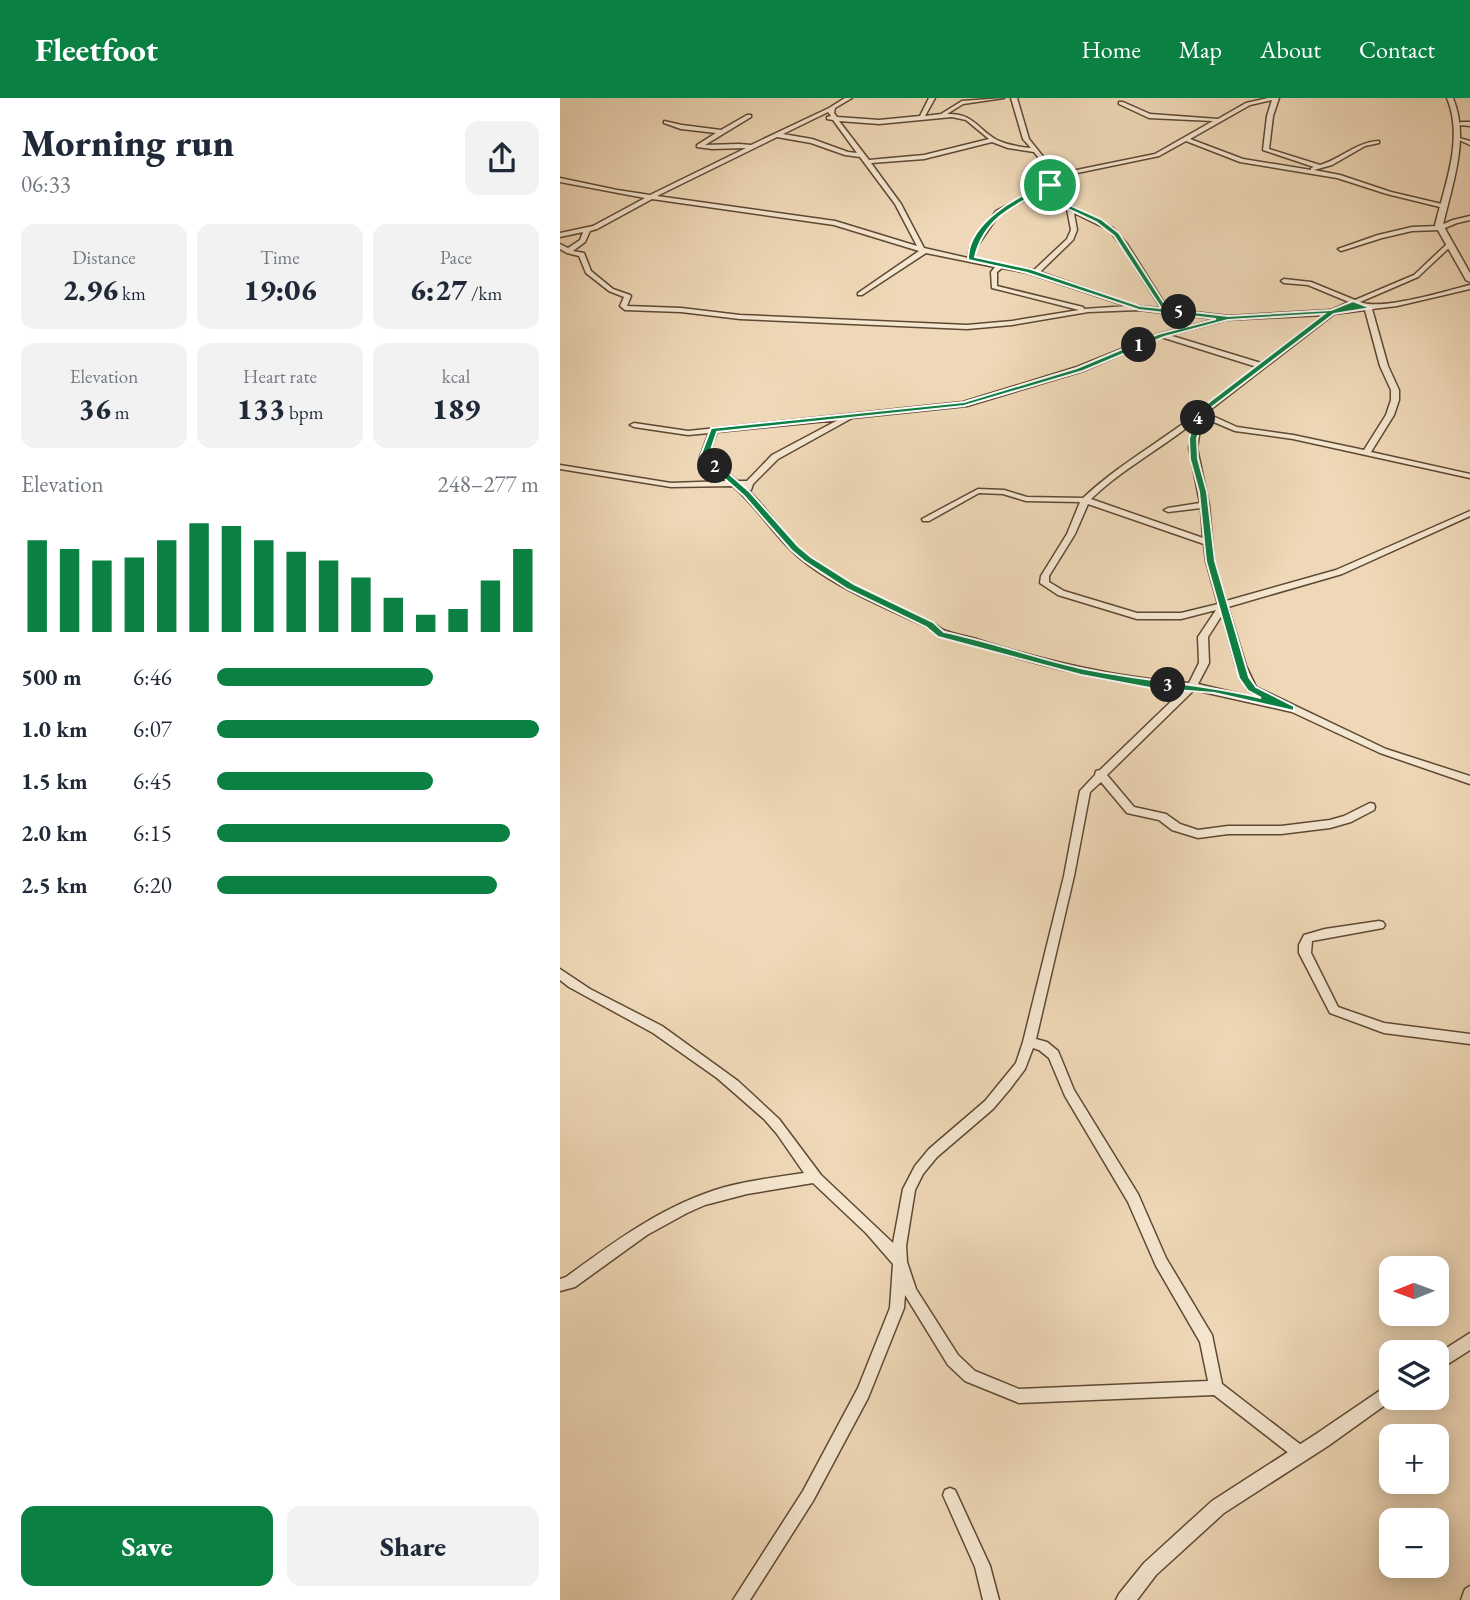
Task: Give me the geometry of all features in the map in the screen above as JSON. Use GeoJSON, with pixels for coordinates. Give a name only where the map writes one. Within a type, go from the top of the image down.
{"type":"FeatureCollection","features":[{"type":"Feature","properties":{"kind":"street"},"geometry":{"type":"LineString","coordinates":[[560,235],[587,230],[629,211],[849,98]]}},
{"type":"Feature","properties":{"kind":"street"},"geometry":{"type":"LineString","coordinates":[[922,117],[932,98]]}},
{"type":"Feature","properties":{"kind":"street"},"geometry":{"type":"LineString","coordinates":[[943,114],[965,103],[1001,98]]}},
{"type":"Feature","properties":{"kind":"street"},"geometry":{"type":"LineString","coordinates":[[1014,98],[1024,135],[1056,176]]}},
{"type":"Feature","properties":{"kind":"street"},"geometry":{"type":"LineString","coordinates":[[971,259],[973,248],[996,214],[1010,204],[1050,185],[1056,176],[1157,155],[1253,102],[1276,98],[1270,116],[1266,150],[1318,166]]}},
{"type":"Feature","properties":{"kind":"street"},"geometry":{"type":"LineString","coordinates":[[1450,98],[1460,110],[1466,124],[1439,222],[1470,280]]}},
{"type":"Feature","properties":{"kind":"street"},"geometry":{"type":"LineString","coordinates":[[1121,103],[1149,116],[1220,120]]}},
{"type":"Feature","properties":{"kind":"street"},"geometry":{"type":"LineString","coordinates":[[830,109],[898,204],[923,251]]}},
{"type":"Feature","properties":{"kind":"street"},"geometry":{"type":"LineString","coordinates":[[812,118],[879,122],[943,114],[966,118],[993,140],[1010,147],[1036,151]]}},
{"type":"Feature","properties":{"kind":"street"},"geometry":{"type":"LineString","coordinates":[[749,116],[700,146],[752,147]]}},
{"type":"Feature","properties":{"kind":"street"},"geometry":{"type":"LineString","coordinates":[[666,122],[681,127],[721,132]]}},
{"type":"Feature","properties":{"kind":"street"},"geometry":{"type":"LineString","coordinates":[[776,135],[812,141],[847,154],[862,155]]}},
{"type":"Feature","properties":{"kind":"street"},"geometry":{"type":"LineString","coordinates":[[1186,139],[1242,161],[1338,176],[1389,193],[1444,206]]}},
{"type":"Feature","properties":{"kind":"street"},"geometry":{"type":"LineString","coordinates":[[1461,139],[1470,142]]}},
{"type":"Feature","properties":{"kind":"street"},"geometry":{"type":"LineString","coordinates":[[867,162],[924,157],[993,140]]}},
{"type":"Feature","properties":{"kind":"street"},"geometry":{"type":"LineString","coordinates":[[1307,171],[1330,164],[1362,146],[1377,142]]}},
{"type":"Feature","properties":{"kind":"street"},"geometry":{"type":"LineString","coordinates":[[560,180],[652,197],[813,218],[855,228],[923,251],[1035,273],[1139,308]]}},
{"type":"Feature","properties":{"kind":"street"},"geometry":{"type":"LineString","coordinates":[[1050,185],[1055,201]]}},
{"type":"Feature","properties":{"kind":"street"},"geometry":{"type":"LineString","coordinates":[[1033,193],[1104,223],[1116,235],[1166,311]]}},
{"type":"Feature","properties":{"kind":"street"},"geometry":{"type":"LineString","coordinates":[[1035,273],[1070,240],[1074,230],[1070,208]]}},
{"type":"Feature","properties":{"kind":"street"},"geometry":{"type":"LineString","coordinates":[[1341,249],[1409,230],[1440,228],[1455,220],[1470,218]]}},
{"type":"Feature","properties":{"kind":"street"},"geometry":{"type":"LineString","coordinates":[[568,251],[583,241],[587,230]]}},
{"type":"Feature","properties":{"kind":"street"},"geometry":{"type":"LineString","coordinates":[[1450,244],[1416,276],[1332,312],[1167,440],[1115,474],[1085,500],[1072,534],[1045,576],[1044,583],[1050,589],[1147,617],[1181,616],[1339,572],[1470,513]]}},
{"type":"Feature","properties":{"kind":"street"},"geometry":{"type":"LineString","coordinates":[[560,246],[582,254],[588,272],[611,290],[628,296],[623,306],[631,309],[681,310],[731,317],[811,321],[967,327],[1012,323],[1088,310],[1139,308],[1228,318],[1368,308],[1470,287]]}},
{"type":"Feature","properties":{"kind":"street"},"geometry":{"type":"LineString","coordinates":[[860,294],[878,280],[906,266],[923,251]]}},
{"type":"Feature","properties":{"kind":"street"},"geometry":{"type":"LineString","coordinates":[[1001,265],[994,272],[994,287],[1088,310]]}},
{"type":"Feature","properties":{"kind":"street"},"geometry":{"type":"LineString","coordinates":[[1284,281],[1309,283],[1368,308]]}},
{"type":"Feature","properties":{"kind":"street"},"geometry":{"type":"LineString","coordinates":[[1366,453],[1390,415],[1395,400],[1395,390],[1384,366],[1368,308]]}},
{"type":"Feature","properties":{"kind":"street"},"geometry":{"type":"LineString","coordinates":[[634,425],[680,433],[964,404],[1080,369],[1161,335],[1228,318]]}},
{"type":"Feature","properties":{"kind":"street"},"geometry":{"type":"LineString","coordinates":[[1161,335],[1262,366]]}},
{"type":"Feature","properties":{"kind":"street"},"geometry":{"type":"LineString","coordinates":[[1199,413],[1235,429],[1285,435],[1470,476]]}},
{"type":"Feature","properties":{"kind":"street"},"geometry":{"type":"LineString","coordinates":[[1199,413],[1193,448],[1205,505],[1209,543],[1217,589],[1244,678],[1252,689],[1290,709]]}},
{"type":"Feature","properties":{"kind":"street"},"geometry":{"type":"LineString","coordinates":[[748,489],[775,457],[853,415]]}},
{"type":"Feature","properties":{"kind":"street"},"geometry":{"type":"LineString","coordinates":[[714,430],[704,457],[737,485]]}},
{"type":"Feature","properties":{"kind":"street"},"geometry":{"type":"LineString","coordinates":[[560,467],[671,485],[737,485],[748,489],[794,548],[807,559],[851,587],[930,625],[941,635],[971,640],[1011,655],[1081,672],[1150,684],[1192,686],[1290,709],[1321,720],[1405,760],[1470,780]]}},
{"type":"Feature","properties":{"kind":"street"},"geometry":{"type":"LineString","coordinates":[[926,519],[978,491],[1004,492],[1026,499],[1085,500],[1209,543]]}},
{"type":"Feature","properties":{"kind":"street"},"geometry":{"type":"LineString","coordinates":[[1168,510],[1205,505]]}},
{"type":"Feature","properties":{"kind":"street"},"geometry":{"type":"LineString","coordinates":[[741,1600],[808,1496],[863,1392],[897,1308],[900,1231],[909,1189],[919,1170],[933,1153],[989,1105],[1021,1065],[1069,876],[1085,791],[1192,686],[1204,663],[1203,637],[1224,605]]}},
{"type":"Feature","properties":{"kind":"street"},"geometry":{"type":"LineString","coordinates":[[1100,774],[1131,810],[1161,817],[1176,827],[1198,834],[1228,830],[1281,830],[1330,824],[1370,807]]}},
{"type":"Feature","properties":{"kind":"street"},"geometry":{"type":"LineString","coordinates":[[1379,925],[1308,938],[1305,953],[1334,1010],[1384,1028],[1470,1039]]}},
{"type":"Feature","properties":{"kind":"street"},"geometry":{"type":"LineString","coordinates":[[560,974],[578,989],[670,1037],[768,1115],[794,1145],[815,1177],[886,1242],[900,1262],[910,1292],[953,1360],[970,1376],[1019,1396],[1216,1388],[1300,1453]]}},
{"type":"Feature","properties":{"kind":"street"},"geometry":{"type":"LineString","coordinates":[[1029,1042],[1050,1050],[1054,1055],[1069,1092],[1133,1198],[1161,1262],[1207,1340],[1216,1388]]}},
{"type":"Feature","properties":{"kind":"street"},"geometry":{"type":"LineString","coordinates":[[560,1285],[569,1282],[642,1229],[680,1211],[723,1194],[815,1177]]}},
{"type":"Feature","properties":{"kind":"street"},"geometry":{"type":"LineString","coordinates":[[1449,1355],[1470,1342]]}},
{"type":"Feature","properties":{"kind":"street"},"geometry":{"type":"LineString","coordinates":[[1125,1600],[1150,1569],[1217,1507],[1379,1399]]}},
{"type":"Feature","properties":{"kind":"street"},"geometry":{"type":"LineString","coordinates":[[950,1495],[982,1566],[991,1600]]}},
{"type":"Feature","properties":{"kind":"street"},"geometry":{"type":"LineString","coordinates":[[1469,1600],[1470,1594]]}},
{"type":"Feature","properties":{"kind":"route"},"geometry":{"type":"LineString","coordinates":[[1050,185],[1002,209],[984,230],[973,248],[971,259],[1029,271],[1139,308],[1211,317],[1228,318],[1332,312],[1353,303],[1368,308],[1332,312],[1199,413],[1193,439],[1194,459],[1203,492],[1210,561],[1217,589],[1228,615],[1244,678],[1252,689],[1290,709],[1192,686],[1150,684],[1081,672],[1011,655],[971,640],[941,635],[930,625],[851,587],[807,559],[747,494],[704,457],[714,430],[964,404],[1080,369],[1161,335],[1228,318],[1166,311],[1124,244],[1111,229],[1082,212],[1055,201],[1050,185]]}}]}
